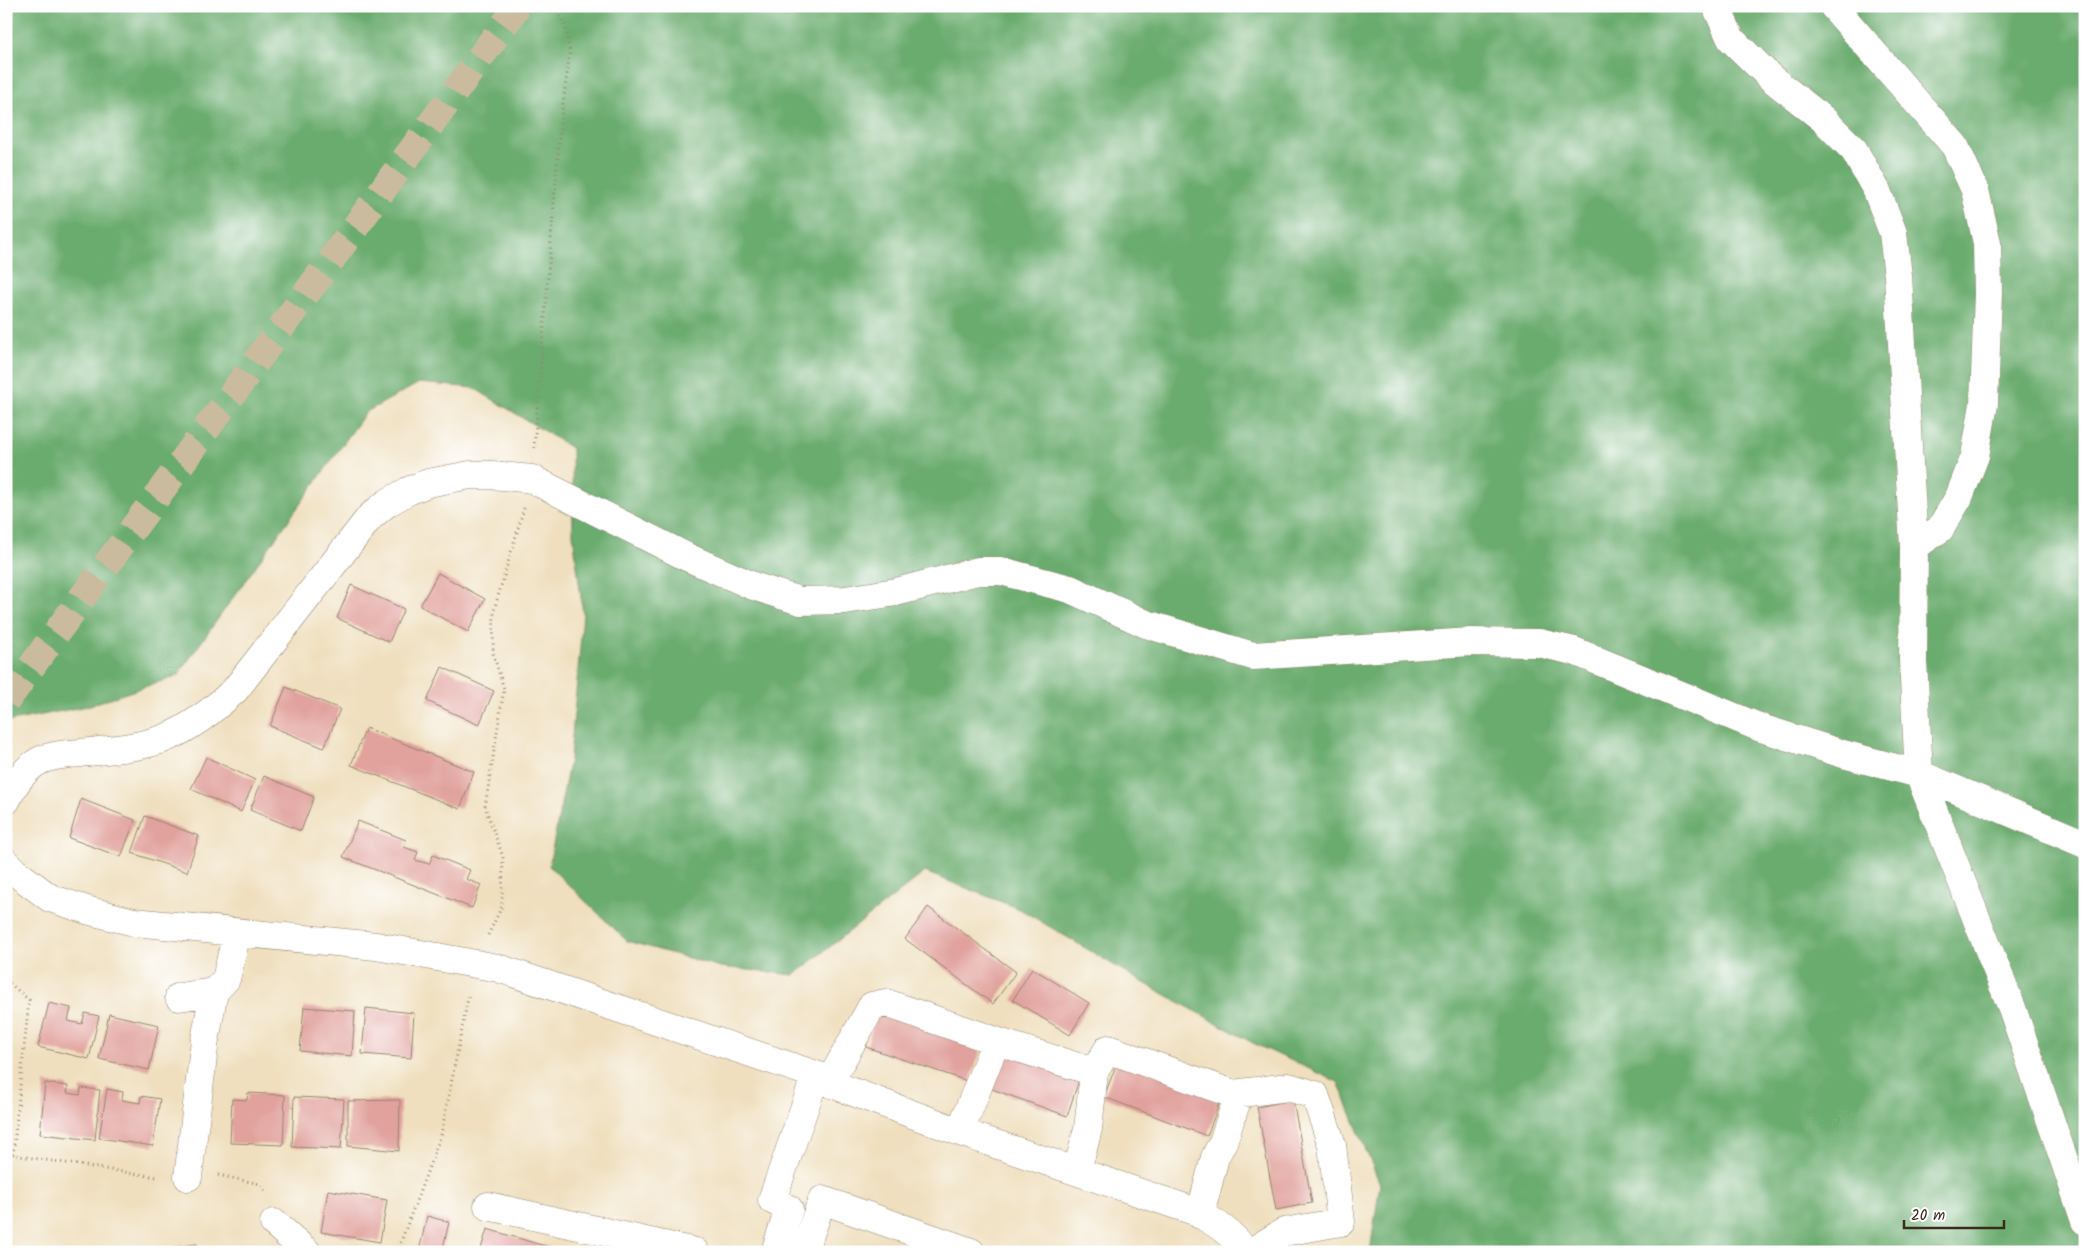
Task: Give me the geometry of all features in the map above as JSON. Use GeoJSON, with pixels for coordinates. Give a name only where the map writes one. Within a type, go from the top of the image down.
{"type":"FeatureCollection","features":[{"type":"Feature","properties":{"kind":"street"},"geometry":{"type":"LineString","coordinates":[[1716,6],[1731,39],[1771,78],[1823,119],[1854,150],[1877,191],[1892,233],[1898,276],[1914,547],[1912,661],[1919,774],[2012,1008],[2085,1221]]}},
{"type":"Feature","properties":{"kind":"street"},"geometry":{"type":"LineString","coordinates":[[1833,6],[1955,146],[1975,190],[1987,243],[1988,293],[1984,404],[1975,456],[1959,497],[1940,529],[1914,547]]}},
{"type":"Feature","properties":{"kind":"street"},"geometry":{"type":"LineString","coordinates":[[6,801],[14,784],[24,772],[40,760],[65,754],[162,739],[187,727],[212,711],[235,690],[370,517],[387,503],[408,491],[428,483],[470,476],[492,475],[532,479],[686,557],[753,586],[800,601],[845,600],[896,592],[978,571],[1001,571],[1070,589],[1146,624],[1253,656],[1471,642],[1539,644],[1574,651],[1761,728],[1842,754],[1919,774],[2085,844]]}},
{"type":"Feature","properties":{"kind":"street"},"geometry":{"type":"LineString","coordinates":[[6,863],[50,898],[90,911],[134,922],[376,946],[498,968],[822,1079],[960,1132],[1200,1215],[1220,1226],[1238,1241],[1246,1252]]}},
{"type":"Feature","properties":{"kind":"street"},"geometry":{"type":"LineString","coordinates":[[188,1171],[205,1040],[214,992],[226,979],[237,933]]}},
{"type":"Feature","properties":{"kind":"street"},"geometry":{"type":"LineString","coordinates":[[179,997],[214,992]]}},
{"type":"Feature","properties":{"kind":"street"},"geometry":{"type":"LineString","coordinates":[[775,1252],[789,1209],[772,1200],[822,1079],[872,1006],[886,1003],[1094,1072]]}},
{"type":"Feature","properties":{"kind":"street"},"geometry":{"type":"LineString","coordinates":[[960,1132],[996,1041]]}},
{"type":"Feature","properties":{"kind":"street"},"geometry":{"type":"LineString","coordinates":[[1077,1171],[1088,1130],[1094,1072],[1108,1049],[1233,1094],[1288,1088],[1315,1095],[1332,1145],[1341,1222],[1284,1232],[1250,1252]]}},
{"type":"Feature","properties":{"kind":"street"},"geometry":{"type":"LineString","coordinates":[[1200,1215],[1214,1157],[1223,1142],[1239,1094]]}},
{"type":"Feature","properties":{"kind":"street"},"geometry":{"type":"LineString","coordinates":[[804,1252],[822,1200],[971,1252]]}},
{"type":"Feature","properties":{"kind":"street"},"geometry":{"type":"LineString","coordinates":[[488,1206],[695,1252]]}},
{"type":"Feature","properties":{"kind":"street"},"geometry":{"type":"LineString","coordinates":[[274,1223],[306,1252]]}},
{"type":"Feature","properties":{"kind":"path"},"geometry":{"type":"LineString","coordinates":[[397,1252],[441,1135],[474,964],[502,906],[503,857],[485,807],[504,689],[493,653],[494,610],[532,479],[560,127],[570,53],[566,27],[554,6]]}},
{"type":"Feature","properties":{"kind":"path"},"geometry":{"type":"LineString","coordinates":[[6,980],[29,1000],[13,1155],[174,1180],[188,1171],[214,1174],[260,1184],[266,1192],[265,1210],[274,1223]]}},
{"type":"Feature","properties":{"kind":"green space"},"geometry":{"type":"Polygon","coordinates":[[[6,6],[2085,6],[2085,1252],[1370,1252],[1380,1184],[1338,1082],[1253,1043],[1139,980],[1020,909],[925,872],[794,975],[721,967],[627,941],[549,866],[570,759],[583,614],[573,534],[572,448],[474,388],[419,383],[366,412],[177,676],[87,706],[6,722],[6,6]]]}},
{"type":"Feature","properties":{"kind":"building"},"geometry":{"type":"Polygon","coordinates":[[[438,573],[485,599],[468,632],[420,606],[438,573]]]}},
{"type":"Feature","properties":{"kind":"building"},"geometry":{"type":"Polygon","coordinates":[[[351,585],[404,609],[389,642],[337,618],[351,585]]]}},
{"type":"Feature","properties":{"kind":"building"},"geometry":{"type":"Polygon","coordinates":[[[442,667],[494,691],[479,725],[427,701],[442,667]]]}},
{"type":"Feature","properties":{"kind":"building"},"geometry":{"type":"Polygon","coordinates":[[[286,687],[340,709],[324,748],[270,726],[286,687]]]}},
{"type":"Feature","properties":{"kind":"building"},"geometry":{"type":"Polygon","coordinates":[[[366,728],[474,772],[460,809],[351,765],[366,728]]]}},
{"type":"Feature","properties":{"kind":"building"},"geometry":{"type":"Polygon","coordinates":[[[206,757],[255,780],[241,812],[191,789],[206,757]]]}},
{"type":"Feature","properties":{"kind":"building"},"geometry":{"type":"Polygon","coordinates":[[[264,776],[314,797],[301,831],[250,810],[264,776]]]}},
{"type":"Feature","properties":{"kind":"building"},"geometry":{"type":"Polygon","coordinates":[[[81,799],[135,820],[121,857],[69,838],[81,799]]]}},
{"type":"Feature","properties":{"kind":"building"},"geometry":{"type":"Polygon","coordinates":[[[145,816],[199,836],[187,872],[132,853],[145,816]]]}},
{"type":"Feature","properties":{"kind":"building"},"geometry":{"type":"Polygon","coordinates":[[[358,821],[406,840],[404,847],[418,852],[415,860],[429,864],[433,855],[470,870],[466,879],[481,885],[472,908],[343,857],[358,821]]]}},
{"type":"Feature","properties":{"kind":"building"},"geometry":{"type":"Polygon","coordinates":[[[928,907],[1016,972],[993,1004],[905,939],[928,907]]]}},
{"type":"Feature","properties":{"kind":"building"},"geometry":{"type":"Polygon","coordinates":[[[1032,968],[1089,1003],[1070,1035],[1013,1000],[1032,968]]]}},
{"type":"Feature","properties":{"kind":"building"},"geometry":{"type":"Polygon","coordinates":[[[49,1003],[71,1008],[68,1021],[82,1024],[85,1013],[99,1016],[89,1059],[38,1047],[49,1003]]]}},
{"type":"Feature","properties":{"kind":"building"},"geometry":{"type":"Polygon","coordinates":[[[304,1007],[355,1011],[352,1056],[300,1051],[304,1007]]]}},
{"type":"Feature","properties":{"kind":"building"},"geometry":{"type":"Polygon","coordinates":[[[366,1008],[414,1013],[411,1058],[362,1054],[366,1008]]]}},
{"type":"Feature","properties":{"kind":"building"},"geometry":{"type":"Polygon","coordinates":[[[879,1010],[982,1046],[970,1082],[866,1047],[879,1010]]]}},
{"type":"Feature","properties":{"kind":"building"},"geometry":{"type":"Polygon","coordinates":[[[109,1014],[159,1025],[149,1070],[99,1059],[109,1014]]]}},
{"type":"Feature","properties":{"kind":"building"},"geometry":{"type":"Polygon","coordinates":[[[1002,1052],[1079,1080],[1067,1116],[989,1088],[1002,1052]]]}},
{"type":"Feature","properties":{"kind":"building"},"geometry":{"type":"Polygon","coordinates":[[[1118,1060],[1221,1099],[1207,1136],[1104,1097],[1118,1060]]]}},
{"type":"Feature","properties":{"kind":"building"},"geometry":{"type":"Polygon","coordinates":[[[45,1083],[68,1086],[67,1093],[80,1095],[81,1088],[100,1090],[95,1140],[40,1134],[45,1083]]]}},
{"type":"Feature","properties":{"kind":"building"},"geometry":{"type":"Polygon","coordinates":[[[107,1089],[123,1092],[122,1100],[140,1103],[141,1096],[160,1099],[153,1146],[99,1138],[107,1089]]]}},
{"type":"Feature","properties":{"kind":"building"},"geometry":{"type":"Polygon","coordinates":[[[248,1093],[285,1095],[283,1145],[230,1143],[232,1099],[247,1100],[248,1093]]]}},
{"type":"Feature","properties":{"kind":"building"},"geometry":{"type":"Polygon","coordinates":[[[294,1097],[344,1099],[341,1149],[292,1147],[294,1097]]]}},
{"type":"Feature","properties":{"kind":"building"},"geometry":{"type":"Polygon","coordinates":[[[400,1100],[399,1151],[348,1146],[348,1101],[400,1100]]]}},
{"type":"Feature","properties":{"kind":"building"},"geometry":{"type":"Polygon","coordinates":[[[1293,1100],[1312,1203],[1276,1210],[1257,1107],[1293,1100]]]}},
{"type":"Feature","properties":{"kind":"building"},"geometry":{"type":"Polygon","coordinates":[[[328,1190],[387,1200],[380,1242],[321,1232],[328,1190]]]}},
{"type":"Feature","properties":{"kind":"building"},"geometry":{"type":"Polygon","coordinates":[[[427,1216],[449,1222],[442,1252],[420,1247],[427,1216]]]}},
{"type":"Feature","properties":{"kind":"building"},"geometry":{"type":"Polygon","coordinates":[[[487,1229],[562,1251],[562,1252],[480,1252],[487,1229]]]}},
{"type":"Feature","properties":{"kind":"building"},"geometry":{"type":"Polygon","coordinates":[[[197,1244],[198,1252],[174,1252],[173,1247],[197,1244]]]}},
{"type":"Feature","properties":{"kind":"tunnel"},"geometry":{"type":"LineString","coordinates":[[6,701],[518,6]]}}]}
